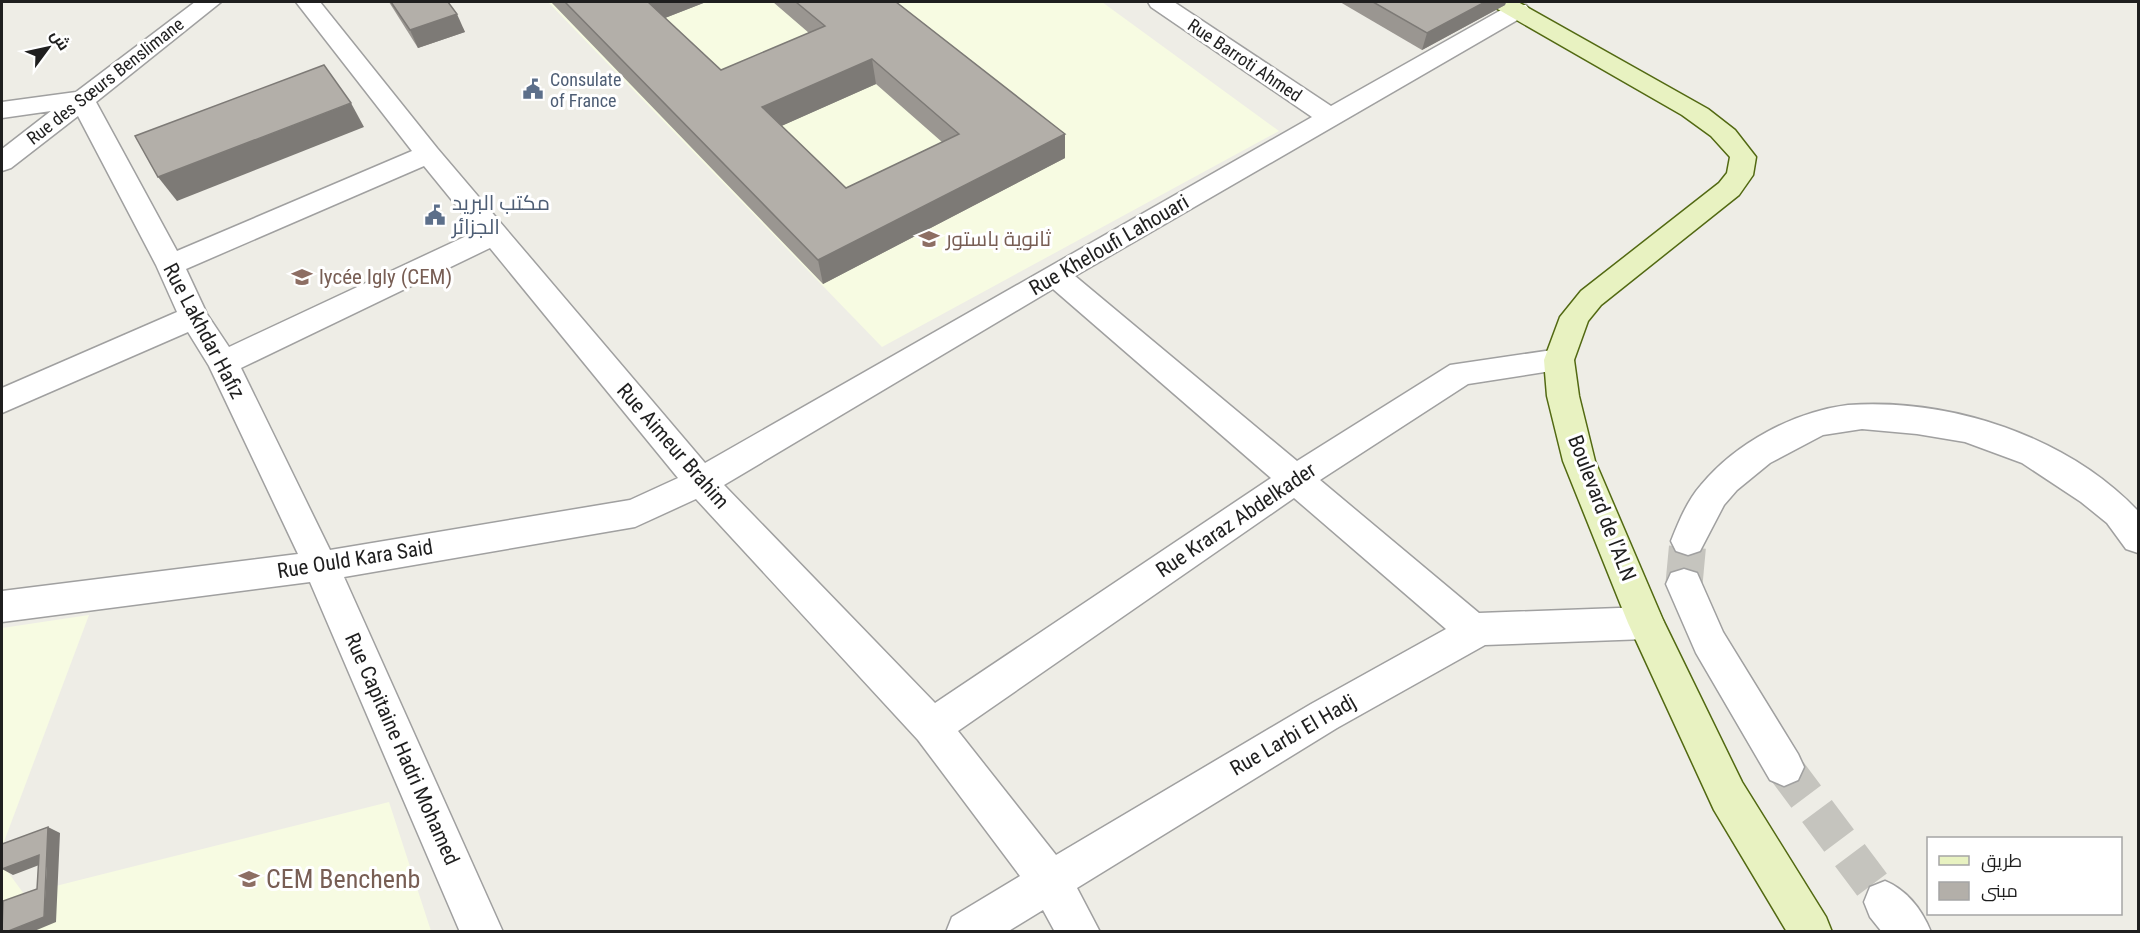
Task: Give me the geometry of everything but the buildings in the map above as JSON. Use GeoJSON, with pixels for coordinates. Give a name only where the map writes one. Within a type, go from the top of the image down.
{"type":"FeatureCollection","features":[{"type":"Feature","properties":{"kind":"main road","name":"Boulevard de l'ALN"},"geometry":{"type":"LineString","coordinates":[[1510,6],[1699,114],[1732,141],[1743,157],[1740,176],[1729,189],[1591,298],[1575,317],[1559,360],[1563,396],[1579,461],[1646,623],[1728,796],[1811,932]]}},
{"type":"Feature","properties":{"kind":"street","name":"Rue des Sœurs Benslimane"},"geometry":{"type":"LineString","coordinates":[[2,162],[209,2]]}},
{"type":"Feature","properties":{"kind":"street","name":"Rue Aimeur Brahim"},"geometry":{"type":"LineString","coordinates":[[308,2],[428,154],[701,482],[932,727],[1049,880],[1079,932]]}},
{"type":"Feature","properties":{"kind":"street","name":"Rue Barroti Ahmed"},"geometry":{"type":"LineString","coordinates":[[1159,2],[1332,118]]}},
{"type":"Feature","properties":{"kind":"street","name":"Rue Kheloufi Lahouari"},"geometry":{"type":"LineString","coordinates":[[701,482],[1055,275],[1332,118],[1510,6]]}},
{"type":"Feature","properties":{"kind":"street"},"geometry":{"type":"LineString","coordinates":[[2,110],[82,99]]}},
{"type":"Feature","properties":{"kind":"street","name":"Rue Lakhdar Hafiz"},"geometry":{"type":"LineString","coordinates":[[82,99],[170,265],[194,317],[223,363],[321,566]]}},
{"type":"Feature","properties":{"kind":"street"},"geometry":{"type":"LineString","coordinates":[[170,265],[428,154]]}},
{"type":"Feature","properties":{"kind":"street"},"geometry":{"type":"LineString","coordinates":[[223,363],[495,234]]}},
{"type":"Feature","properties":{"kind":"street"},"geometry":{"type":"LineString","coordinates":[[1055,275],[1475,632]]}},
{"type":"Feature","properties":{"kind":"street"},"geometry":{"type":"LineString","coordinates":[[2,401],[194,317]]}},
{"type":"Feature","properties":{"kind":"street","name":"Rue Kraraz Abdelkader"},"geometry":{"type":"LineString","coordinates":[[932,727],[1296,479],[1461,373],[1559,360]]}},
{"type":"Feature","properties":{"kind":"street"},"geometry":{"type":"LineString","coordinates":[[1688,541],[1701,511],[1717,491],[1738,470],[1758,455],[1806,429],[1834,420],[1867,417],[1948,424],[1989,435],[2033,453],[2104,500],[2134,530],[2139,539]]}},
{"type":"Feature","properties":{"kind":"street","name":"Rue Ould Kara Said"},"geometry":{"type":"LineString","coordinates":[[2,607],[321,566],[635,513],[701,482]]}},
{"type":"Feature","properties":{"kind":"street","name":"Rue Capitaine Hadri Mohamed"},"geometry":{"type":"LineString","coordinates":[[321,566],[482,932]]}},
{"type":"Feature","properties":{"kind":"street"},"geometry":{"type":"LineString","coordinates":[[1684,584],[1709,642],[1784,767]]}},
{"type":"Feature","properties":{"kind":"street","name":"Rue Larbi El Hadj"},"geometry":{"type":"LineString","coordinates":[[967,932],[1049,880],[1324,716],[1480,629],[1646,623]]}},
{"type":"Feature","properties":{"kind":"shaded area","name":"ثانوية باستور"},"geometry":{"type":"Polygon","coordinates":[[[548,2],[1102,2],[1279,131],[882,347],[548,2]]]}},
{"type":"Feature","properties":{"kind":"shaded area"},"geometry":{"type":"Polygon","coordinates":[[[89,615],[2,847],[2,628],[89,615]]]}},
{"type":"Feature","properties":{"kind":"shaded area","name":"CEM Benchenb"},"geometry":{"type":"Polygon","coordinates":[[[389,802],[431,931],[2,931],[2,864],[24,894],[389,802]]]}},
{"type":"Feature","properties":{"kind":"tunnel"},"geometry":{"type":"LineString","coordinates":[[1684,584],[1688,541]]}},
{"type":"Feature","properties":{"kind":"tunnel"},"geometry":{"type":"LineString","coordinates":[[1784,767],[1885,902]]}},
{"type":"Feature","properties":{"kind":"place","name":"Consulate of France"},"geometry":{"type":"Point","coordinates":[533,89]}},
{"type":"Feature","properties":{"kind":"place","name":"مكتب البريد الجزائر"},"geometry":{"type":"Point","coordinates":[435,215]}},
{"type":"Feature","properties":{"kind":"place","name":"ثانوية باستور"},"geometry":{"type":"Point","coordinates":[929,239]}},
{"type":"Feature","properties":{"kind":"place","name":"lycée Igly (CEM)"},"geometry":{"type":"Point","coordinates":[302,277]}},
{"type":"Feature","properties":{"kind":"place","name":"CEM Benchenb"},"geometry":{"type":"Point","coordinates":[249,879]}}]}
